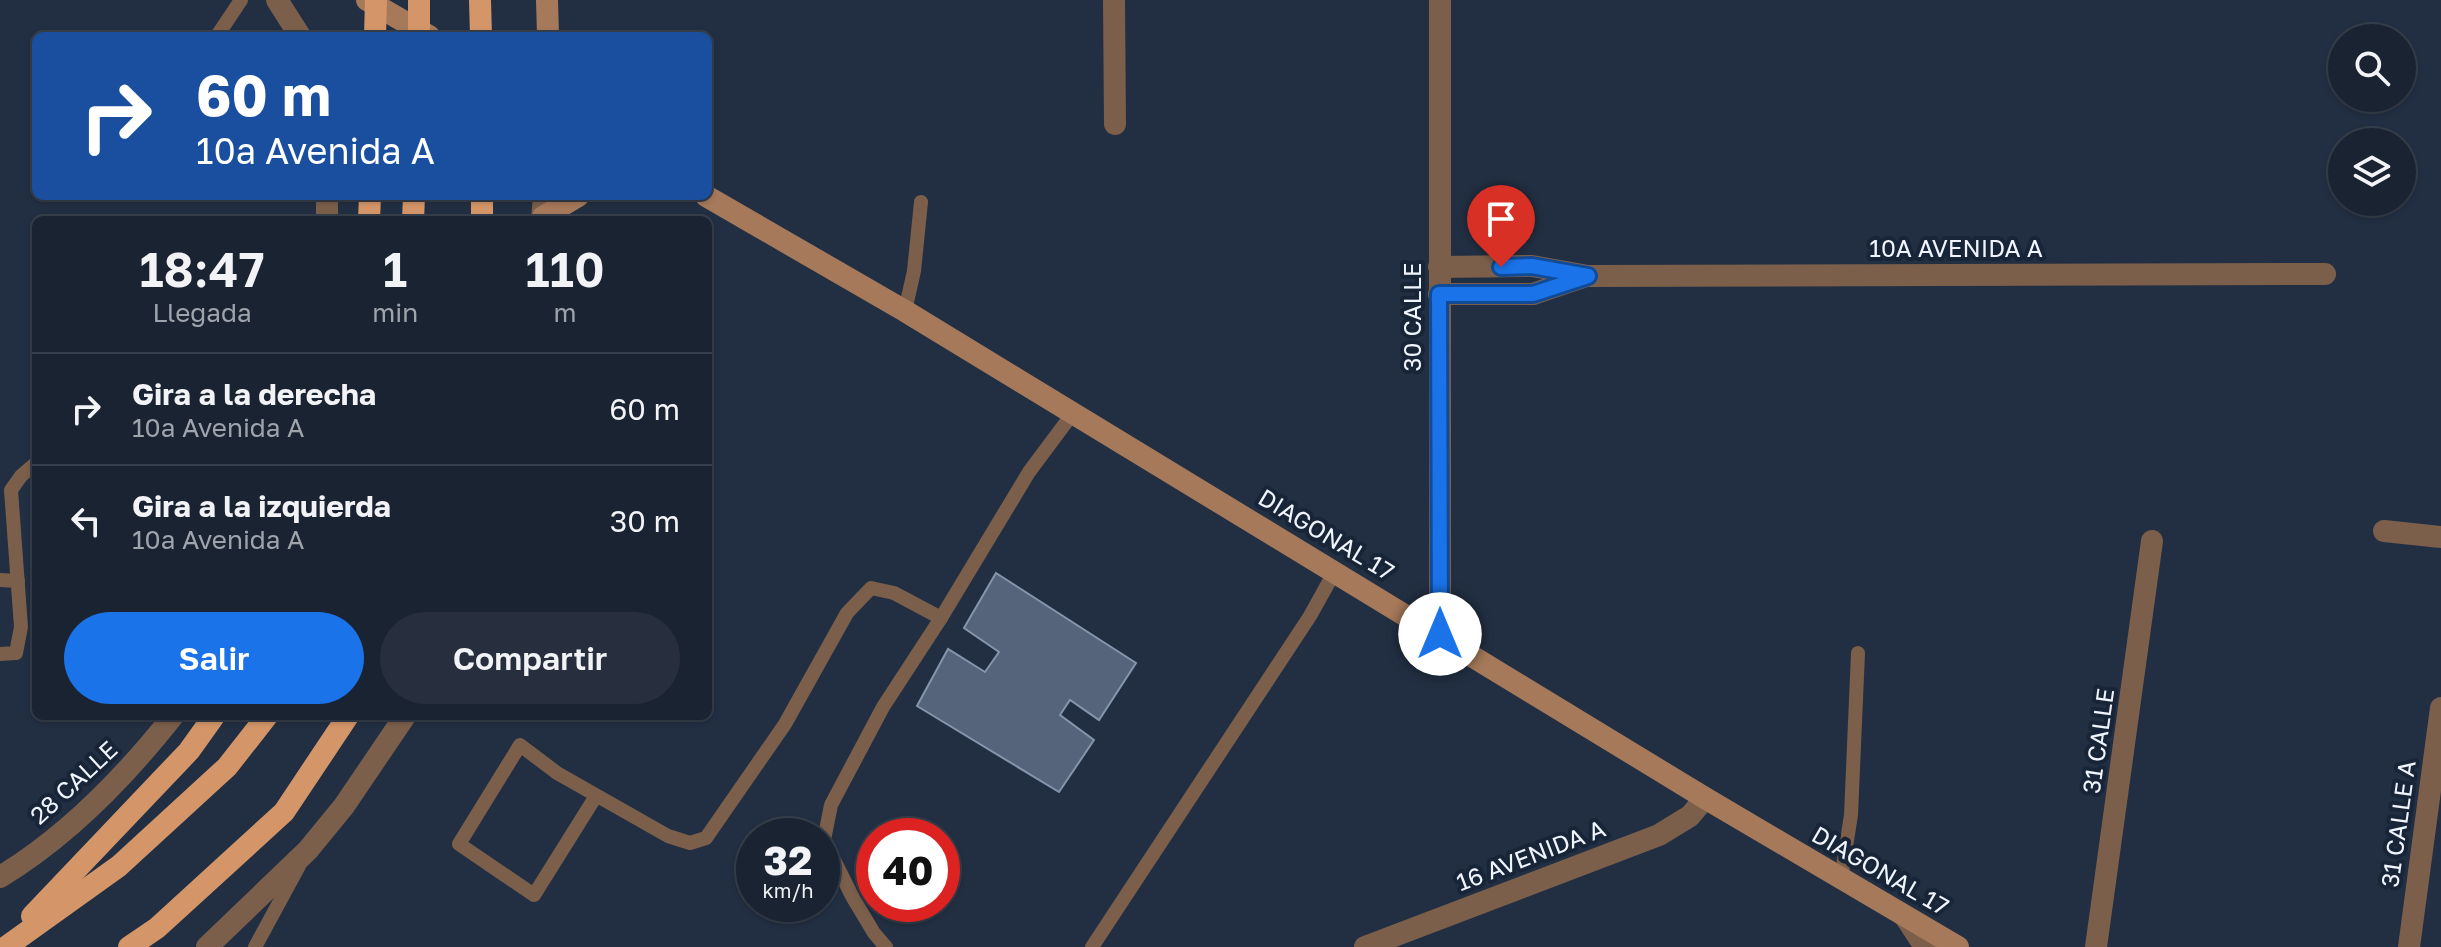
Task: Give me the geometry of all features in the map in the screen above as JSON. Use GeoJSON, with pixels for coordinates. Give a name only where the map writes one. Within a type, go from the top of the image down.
{"type":"FeatureCollection","features":[{"type":"Feature","properties":{"kind":"highway"},"geometry":{"type":"LineString","coordinates":[[375,32],[376,0]]}},
{"type":"Feature","properties":{"kind":"highway"},"geometry":{"type":"LineString","coordinates":[[419,0],[419,32]]}},
{"type":"Feature","properties":{"kind":"highway"},"geometry":{"type":"LineString","coordinates":[[480,0],[481,32]]}},
{"type":"Feature","properties":{"kind":"highway"},"geometry":{"type":"LineString","coordinates":[[4,947],[178,763],[211,720]]}},
{"type":"Feature","properties":{"kind":"highway"},"geometry":{"type":"LineString","coordinates":[[4,947],[119,866],[227,767],[264,720]]}},
{"type":"Feature","properties":{"kind":"highway"},"geometry":{"type":"LineString","coordinates":[[129,947],[157,928],[284,812],[345,720]]}},
{"type":"Feature","properties":{"kind":"main road"},"geometry":{"type":"LineString","coordinates":[[367,0],[422,32]]}},
{"type":"Feature","properties":{"kind":"main road"},"geometry":{"type":"LineString","coordinates":[[547,0],[548,32]]}},
{"type":"Feature","properties":{"kind":"main road","name":"DIAGONAL 17"},"geometry":{"type":"LineString","coordinates":[[712,199],[905,311],[1705,798],[1958,947]]}},
{"type":"Feature","properties":{"kind":"main road"},"geometry":{"type":"LineString","coordinates":[[543,211],[569,200]]}},
{"type":"Feature","properties":{"kind":"street"},"geometry":{"type":"LineString","coordinates":[[277,0],[297,32]]}},
{"type":"Feature","properties":{"kind":"street"},"geometry":{"type":"LineString","coordinates":[[1114,0],[1115,124]]}},
{"type":"Feature","properties":{"kind":"street","name":"30 CALLE"},"geometry":{"type":"LineString","coordinates":[[1440,0],[1440,634]]}},
{"type":"Feature","properties":{"kind":"street","name":"10A AVENIDA A"},"geometry":{"type":"LineString","coordinates":[[1439,267],[1532,266],[1588,276],[2325,274]]}},
{"type":"Feature","properties":{"kind":"street","name":"10A AVENIDA A"},"geometry":{"type":"LineString","coordinates":[[1439,294],[1533,294],[1588,276]]}},
{"type":"Feature","properties":{"kind":"street"},"geometry":{"type":"LineString","coordinates":[[2384,531],[2441,537]]}},
{"type":"Feature","properties":{"kind":"street","name":"31 CALLE"},"geometry":{"type":"LineString","coordinates":[[2096,947],[2152,541]]}},
{"type":"Feature","properties":{"kind":"street","name":"31 CALLE A"},"geometry":{"type":"LineString","coordinates":[[2409,947],[2441,708]]}},
{"type":"Feature","properties":{"kind":"street","name":"28 CALLE"},"geometry":{"type":"LineString","coordinates":[[0,877],[27,861],[104,797],[170,720]]}},
{"type":"Feature","properties":{"kind":"street"},"geometry":{"type":"LineString","coordinates":[[207,947],[308,850],[344,806],[402,720]]}},
{"type":"Feature","properties":{"kind":"street","name":"16 AVENIDA A"},"geometry":{"type":"LineString","coordinates":[[1365,947],[1659,835],[1690,816],[1705,798]]}},
{"type":"Feature","properties":{"kind":"street"},"geometry":{"type":"LineString","coordinates":[[1906,918],[1925,947]]}},
{"type":"Feature","properties":{"kind":"lane"},"geometry":{"type":"LineString","coordinates":[[220,32],[241,0]]}},
{"type":"Feature","properties":{"kind":"lane"},"geometry":{"type":"LineString","coordinates":[[905,311],[914,271],[921,202]]}},
{"type":"Feature","properties":{"kind":"lane"},"geometry":{"type":"LineString","coordinates":[[886,947],[853,898],[824,840],[831,805],[883,707],[1029,472],[1073,413]]}},
{"type":"Feature","properties":{"kind":"lane"},"geometry":{"type":"LineString","coordinates":[[0,654],[16,653],[21,627],[11,490],[32,466]]}},
{"type":"Feature","properties":{"kind":"lane"},"geometry":{"type":"LineString","coordinates":[[1092,947],[1310,616],[1335,571]]}},
{"type":"Feature","properties":{"kind":"lane"},"geometry":{"type":"LineString","coordinates":[[0,580],[18,581]]}},
{"type":"Feature","properties":{"kind":"lane"},"geometry":{"type":"LineString","coordinates":[[596,796],[534,895],[459,844],[520,745],[557,773],[668,836],[690,843],[706,838],[785,724],[847,613],[871,588],[894,593],[941,618]]}},
{"type":"Feature","properties":{"kind":"lane"},"geometry":{"type":"LineString","coordinates":[[1841,879],[1851,815],[1858,653]]}},
{"type":"Feature","properties":{"kind":"lane"},"geometry":{"type":"LineString","coordinates":[[255,947],[308,850]]}},
{"type":"Feature","properties":{"kind":"building"},"geometry":{"type":"Polygon","coordinates":[[[996,573],[1136,663],[1099,720],[1070,700],[1060,715],[1094,740],[1059,792],[917,706],[948,649],[985,672],[999,652],[964,628],[996,573]]]}},
{"type":"Feature","properties":{"kind":"route"},"geometry":{"type":"LineString","coordinates":[[1440,634],[1439,294],[1533,294],[1588,276],[1532,266],[1501,267]]}}]}
